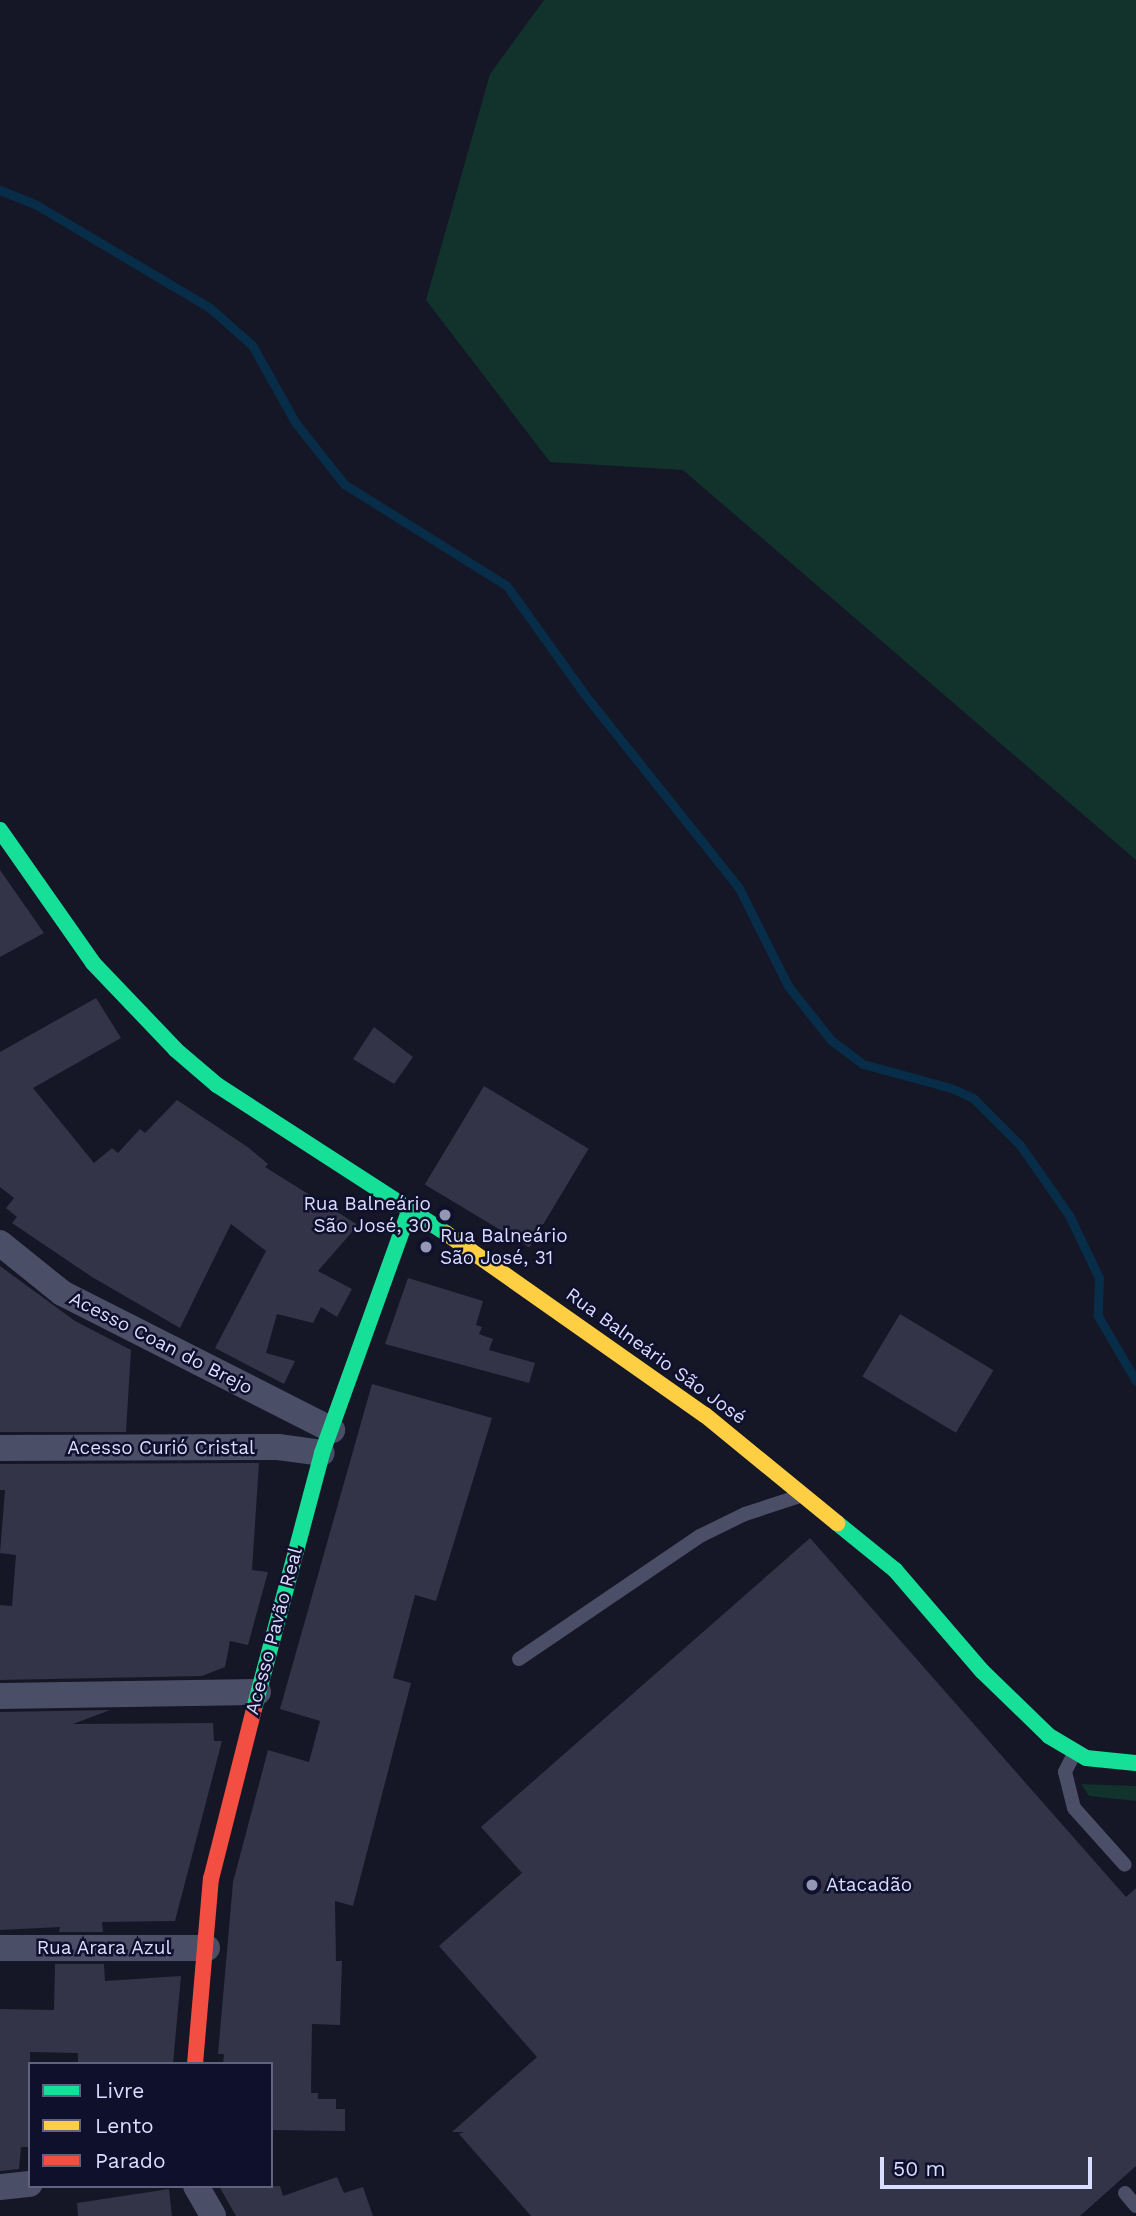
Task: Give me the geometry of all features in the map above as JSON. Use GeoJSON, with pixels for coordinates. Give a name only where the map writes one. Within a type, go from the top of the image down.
{"type":"FeatureCollection","features":[{"type":"Feature","properties":{"kind":"street","name":"Rua Balneário São José"},"geometry":{"type":"LineString","coordinates":[[0,830],[93,962],[176,1050],[217,1086],[487,1260],[672,1392],[805,1494],[895,1570],[982,1671],[1031,1720],[1074,1754],[1104,1762],[1136,1763]]}},
{"type":"Feature","properties":{"kind":"street","name":"Acesso Pavão Real"},"geometry":{"type":"LineString","coordinates":[[195,2062],[211,1879],[258,1692],[327,1441],[409,1211]]}},
{"type":"Feature","properties":{"kind":"street","name":"Acesso Coan do Brejo"},"geometry":{"type":"LineString","coordinates":[[0,1243],[62,1293],[327,1441]]}},
{"type":"Feature","properties":{"kind":"street","name":"Acesso Curió Cristal"},"geometry":{"type":"LineString","coordinates":[[0,1448],[278,1447],[327,1441]]}},
{"type":"Feature","properties":{"kind":"street"},"geometry":{"type":"LineString","coordinates":[[0,1696],[258,1692]]}},
{"type":"Feature","properties":{"kind":"street","name":"Rua Arara Azul"},"geometry":{"type":"LineString","coordinates":[[0,1948],[207,1948]]}},
{"type":"Feature","properties":{"kind":"street"},"geometry":{"type":"LineString","coordinates":[[0,2187],[28,2184]]}},
{"type":"Feature","properties":{"kind":"street"},"geometry":{"type":"LineString","coordinates":[[197,2188],[213,2216]]}},
{"type":"Feature","properties":{"kind":"lane"},"geometry":{"type":"LineString","coordinates":[[519,1659],[700,1536],[745,1514],[805,1494]]}},
{"type":"Feature","properties":{"kind":"lane"},"geometry":{"type":"LineString","coordinates":[[1074,1754],[1065,1772],[1074,1808],[1125,1865]]}},
{"type":"Feature","properties":{"kind":"lane"},"geometry":{"type":"LineString","coordinates":[[1125,2193],[1136,2206]]}},
{"type":"Feature","properties":{"kind":"green space"},"geometry":{"type":"Polygon","coordinates":[[[544,0],[1136,0],[1136,860],[683,470],[550,462],[426,300],[490,74],[544,0]]]}},
{"type":"Feature","properties":{"kind":"green space"},"geometry":{"type":"Polygon","coordinates":[[[1081,1784],[1136,1786],[1136,1801],[1089,1796],[1081,1784]]]}},
{"type":"Feature","properties":{"kind":"building"},"geometry":{"type":"Polygon","coordinates":[[[0,870],[44,933],[0,957],[0,870]]]}},
{"type":"Feature","properties":{"kind":"building"},"geometry":{"type":"Polygon","coordinates":[[[96,998],[121,1038],[33,1088],[94,1163],[112,1148],[118,1153],[140,1129],[145,1133],[177,1100],[249,1148],[268,1164],[265,1167],[358,1225],[318,1271],[352,1289],[337,1317],[321,1307],[313,1323],[277,1314],[266,1353],[295,1361],[284,1384],[215,1348],[266,1251],[231,1224],[180,1328],[92,1277],[12,1223],[17,1217],[6,1208],[14,1198],[0,1187],[0,1052],[96,998]]]}},
{"type":"Feature","properties":{"kind":"building"},"geometry":{"type":"Polygon","coordinates":[[[374,1027],[413,1057],[394,1084],[353,1059],[374,1027]]]}},
{"type":"Feature","properties":{"kind":"building"},"geometry":{"type":"Polygon","coordinates":[[[484,1086],[589,1149],[529,1247],[425,1185],[484,1086]]]}},
{"type":"Feature","properties":{"kind":"building"},"geometry":{"type":"Polygon","coordinates":[[[0,1266],[75,1321],[131,1350],[126,1432],[0,1432],[0,1266]]]}},
{"type":"Feature","properties":{"kind":"building"},"geometry":{"type":"Polygon","coordinates":[[[408,1278],[483,1301],[476,1325],[482,1327],[479,1334],[493,1339],[489,1350],[535,1363],[529,1383],[385,1344],[408,1278]]]}},
{"type":"Feature","properties":{"kind":"building"},"geometry":{"type":"Polygon","coordinates":[[[900,1314],[993,1370],[956,1433],[862,1377],[900,1314]]]}},
{"type":"Feature","properties":{"kind":"building"},"geometry":{"type":"Polygon","coordinates":[[[372,1384],[492,1418],[436,1601],[415,1595],[393,1678],[411,1683],[353,1906],[335,1901],[336,1961],[342,1961],[340,2025],[312,2024],[311,2093],[318,2093],[318,2099],[336,2099],[336,2109],[345,2109],[345,2131],[273,2130],[273,2062],[223,2062],[224,2054],[218,2054],[233,1882],[268,1750],[309,1762],[320,1721],[280,1709],[372,1384]]]}},
{"type":"Feature","properties":{"kind":"building"},"geometry":{"type":"Polygon","coordinates":[[[259,1463],[252,1570],[268,1572],[248,1645],[230,1641],[225,1667],[202,1676],[0,1680],[0,1605],[12,1606],[16,1555],[0,1553],[5,1490],[0,1490],[0,1464],[259,1463]]]}},
{"type":"Feature","properties":{"kind":"building","name":"Atacadão"},"geometry":{"type":"Polygon","coordinates":[[[810,1538],[1126,1897],[1136,1888],[1136,2166],[1080,2216],[531,2216],[459,2134],[464,2132],[452,2132],[537,2057],[439,1946],[522,1873],[481,1827],[810,1538]]]}},
{"type":"Feature","properties":{"kind":"building"},"geometry":{"type":"Polygon","coordinates":[[[110,1710],[73,1724],[213,1723],[214,1741],[222,1741],[175,1921],[102,1922],[103,1932],[59,1932],[60,1927],[0,1930],[0,1712],[110,1710]]]}},
{"type":"Feature","properties":{"kind":"building"},"geometry":{"type":"Polygon","coordinates":[[[55,1964],[104,1964],[105,1981],[181,1976],[173,2062],[78,2062],[78,2053],[30,2052],[28,2147],[21,2147],[19,2169],[0,2171],[0,2009],[54,2010],[55,1964]]]}},
{"type":"Feature","properties":{"kind":"building"},"geometry":{"type":"Polygon","coordinates":[[[337,2177],[344,2193],[363,2187],[373,2216],[236,2216],[220,2188],[280,2186],[283,2196],[337,2177]]]}},
{"type":"Feature","properties":{"kind":"building"},"geometry":{"type":"Polygon","coordinates":[[[169,2189],[172,2216],[78,2216],[77,2203],[169,2189]]]}},
{"type":"Feature","properties":{"kind":"waterway"},"geometry":{"type":"LineString","coordinates":[[0,190],[35,204],[210,308],[252,345],[295,422],[344,484],[507,586],[585,695],[739,888],[788,986],[831,1040],[863,1064],[951,1088],[973,1098],[1020,1145],[1069,1215],[1099,1278],[1098,1316],[1136,1381]]}},
{"type":"Feature","properties":{"kind":"traffic: fast"},"geometry":{"type":"LineString","coordinates":[[0,830],[93,963],[176,1050],[217,1085],[447,1234]]}},
{"type":"Feature","properties":{"kind":"traffic: fast"},"geometry":{"type":"LineString","coordinates":[[254,1709],[322,1453],[409,1211]]}},
{"type":"Feature","properties":{"kind":"traffic: fast"},"geometry":{"type":"LineString","coordinates":[[837,1523],[895,1570],[982,1671],[1049,1736],[1086,1758],[1136,1763]]}},
{"type":"Feature","properties":{"kind":"traffic: slow"},"geometry":{"type":"LineString","coordinates":[[447,1234],[705,1415],[837,1523]]}},
{"type":"Feature","properties":{"kind":"traffic: jam"},"geometry":{"type":"LineString","coordinates":[[195,2062],[211,1879],[254,1709]]}},
{"type":"Feature","properties":{"kind":"place","name":"Rua Balneário São José, 30"},"geometry":{"type":"Point","coordinates":[445,1215]}},
{"type":"Feature","properties":{"kind":"place","name":"Rua Balneário São José, 31"},"geometry":{"type":"Point","coordinates":[426,1247]}},
{"type":"Feature","properties":{"kind":"place","name":"Atacadão"},"geometry":{"type":"Point","coordinates":[812,1885]}}]}
